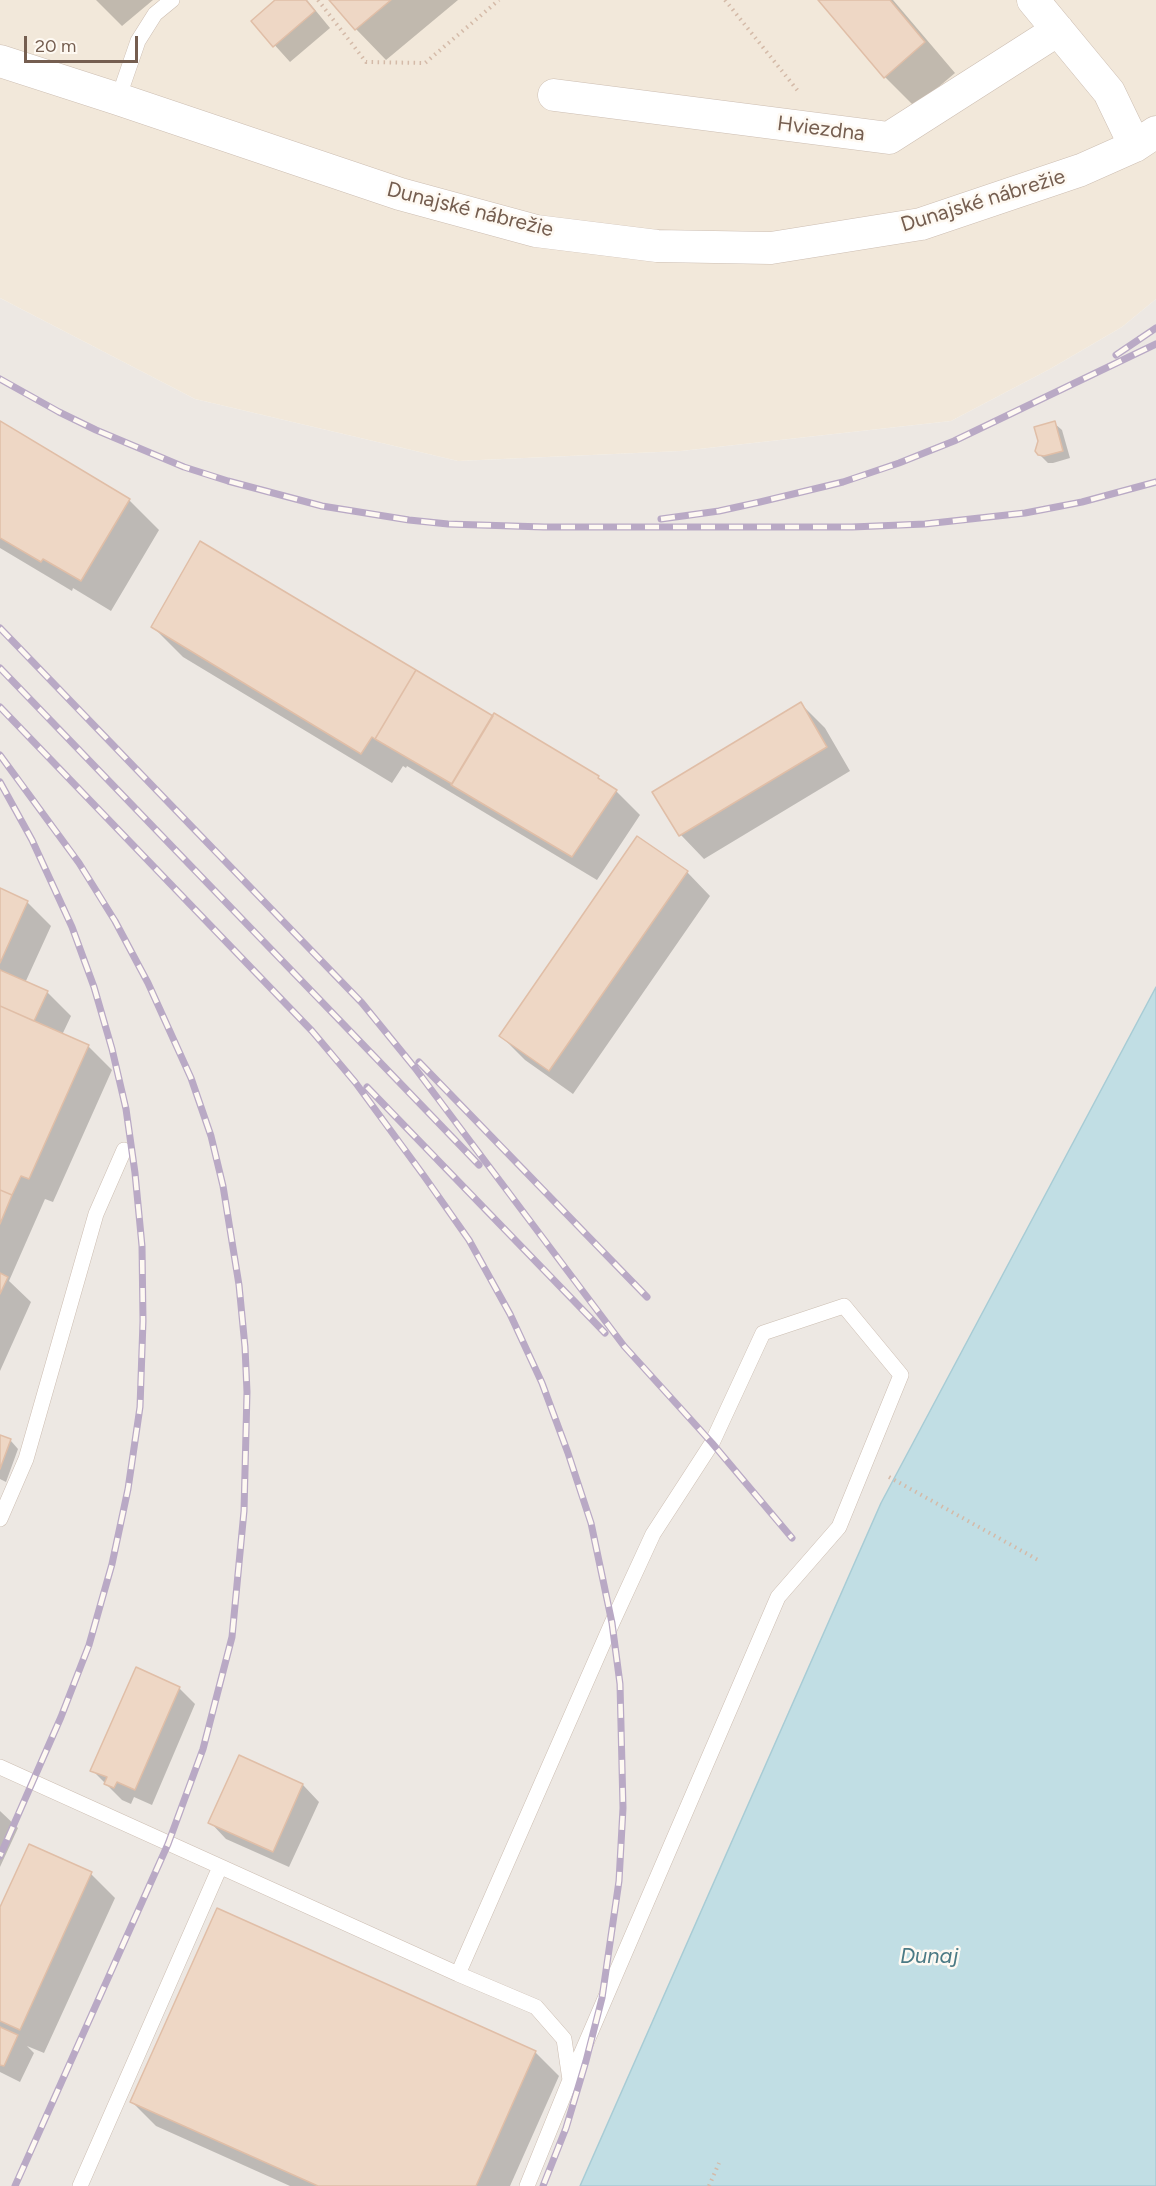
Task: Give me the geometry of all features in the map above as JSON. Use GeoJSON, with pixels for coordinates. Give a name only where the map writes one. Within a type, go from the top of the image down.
{"type":"FeatureCollection","features":[{"type":"Feature","properties":{"kind":"street"},"geometry":{"type":"LineString","coordinates":[[1033,0],[1145,139]]}},
{"type":"Feature","properties":{"kind":"street","name":"Hviezdna"},"geometry":{"type":"LineString","coordinates":[[554,95],[889,138],[1058,30]]}},
{"type":"Feature","properties":{"kind":"street","name":"Dunajské nábrežie"},"geometry":{"type":"LineString","coordinates":[[0,61],[400,194],[536,231],[657,246],[771,248],[921,224],[1081,170],[1145,139]]}},
{"type":"Feature","properties":{"kind":"lane"},"geometry":{"type":"LineString","coordinates":[[118,99],[138,41],[154,14],[171,0]]}},
{"type":"Feature","properties":{"kind":"lane"},"geometry":{"type":"LineString","coordinates":[[0,1519],[27,1459],[96,1214],[124,1150]]}},
{"type":"Feature","properties":{"kind":"lane"},"geometry":{"type":"LineString","coordinates":[[458,1974],[653,1534],[712,1443],[763,1333],[844,1306],[901,1375],[839,1527],[778,1597],[526,2186]]}},
{"type":"Feature","properties":{"kind":"lane"},"geometry":{"type":"LineString","coordinates":[[0,1767],[536,2007],[564,2039],[570,2080]]}},
{"type":"Feature","properties":{"kind":"lane"},"geometry":{"type":"LineString","coordinates":[[80,2186],[220,1867]]}},
{"type":"Feature","properties":{"kind":"path"},"geometry":{"type":"LineString","coordinates":[[318,0],[366,62],[413,63],[425,63],[499,0]]}},
{"type":"Feature","properties":{"kind":"path"},"geometry":{"type":"LineString","coordinates":[[725,0],[829,130]]}},
{"type":"Feature","properties":{"kind":"path"},"geometry":{"type":"LineString","coordinates":[[864,1464],[1040,1561]]}},
{"type":"Feature","properties":{"kind":"path"},"geometry":{"type":"LineString","coordinates":[[709,2186],[719,2163]]}},
{"type":"Feature","properties":{"kind":"shaded area"},"geometry":{"type":"Polygon","coordinates":[[[0,0],[1156,0],[1156,299],[1122,327],[1050,369],[951,421],[681,451],[458,461],[195,399],[0,298],[0,0]]]}},
{"type":"Feature","properties":{"kind":"shaded area"},"geometry":{"type":"Polygon","coordinates":[[[0,298],[195,399],[458,461],[681,451],[951,421],[1050,369],[1122,327],[1156,299],[1156,987],[881,1503],[580,2186],[0,2186],[0,298]]]}},
{"type":"Feature","properties":{"kind":"water","name":"Dunaj"},"geometry":{"type":"Polygon","coordinates":[[[1156,987],[1156,2186],[580,2186],[881,1503],[1156,987]]]}},
{"type":"Feature","properties":{"kind":"building"},"geometry":{"type":"Polygon","coordinates":[[[275,0],[306,0],[315,11],[273,47],[251,21],[275,0]]]}},
{"type":"Feature","properties":{"kind":"building"},"geometry":{"type":"Polygon","coordinates":[[[329,0],[391,0],[355,30],[329,0]]]}},
{"type":"Feature","properties":{"kind":"building"},"geometry":{"type":"Polygon","coordinates":[[[818,0],[890,0],[925,42],[884,78],[818,0]]]}},
{"type":"Feature","properties":{"kind":"building"},"geometry":{"type":"Polygon","coordinates":[[[0,421],[130,499],[81,581],[43,559],[41,562],[0,538],[0,421]]]}},
{"type":"Feature","properties":{"kind":"building"},"geometry":{"type":"Polygon","coordinates":[[[1055,421],[1063,451],[1044,456],[1038,455],[1035,451],[1038,441],[1034,427],[1055,421]]]}},
{"type":"Feature","properties":{"kind":"building"},"geometry":{"type":"Polygon","coordinates":[[[200,541],[416,670],[375,739],[372,737],[361,754],[151,627],[200,541]]]}},
{"type":"Feature","properties":{"kind":"building"},"geometry":{"type":"Polygon","coordinates":[[[416,670],[493,716],[452,784],[375,739],[416,670]]]}},
{"type":"Feature","properties":{"kind":"building"},"geometry":{"type":"Polygon","coordinates":[[[801,702],[827,747],[679,836],[652,792],[801,702]]]}},
{"type":"Feature","properties":{"kind":"building"},"geometry":{"type":"Polygon","coordinates":[[[494,713],[599,776],[598,778],[617,790],[572,857],[451,785],[494,713]]]}},
{"type":"Feature","properties":{"kind":"building"},"geometry":{"type":"Polygon","coordinates":[[[637,836],[688,871],[549,1071],[499,1036],[637,836]]]}},
{"type":"Feature","properties":{"kind":"building"},"geometry":{"type":"Polygon","coordinates":[[[0,888],[28,901],[0,963],[0,888]]]}},
{"type":"Feature","properties":{"kind":"building"},"geometry":{"type":"Polygon","coordinates":[[[0,970],[48,991],[34,1021],[0,1006],[0,970]]]}},
{"type":"Feature","properties":{"kind":"building"},"geometry":{"type":"Polygon","coordinates":[[[0,1006],[89,1045],[29,1179],[21,1176],[12,1195],[0,1190],[0,1006]]]}},
{"type":"Feature","properties":{"kind":"building"},"geometry":{"type":"Polygon","coordinates":[[[0,1190],[12,1195],[0,1224],[0,1190]]]}},
{"type":"Feature","properties":{"kind":"building"},"geometry":{"type":"Polygon","coordinates":[[[0,1273],[8,1277],[0,1294],[0,1273]]]}},
{"type":"Feature","properties":{"kind":"building"},"geometry":{"type":"Polygon","coordinates":[[[0,1435],[11,1439],[0,1469],[0,1435]]]}},
{"type":"Feature","properties":{"kind":"building"},"geometry":{"type":"Polygon","coordinates":[[[136,1667],[180,1687],[135,1790],[117,1782],[114,1788],[104,1784],[107,1777],[90,1771],[136,1667]]]}},
{"type":"Feature","properties":{"kind":"building"},"geometry":{"type":"Polygon","coordinates":[[[239,1755],[303,1784],[273,1852],[208,1823],[239,1755]]]}},
{"type":"Feature","properties":{"kind":"building"},"geometry":{"type":"Polygon","coordinates":[[[29,1844],[92,1872],[20,2030],[0,2021],[0,1907],[29,1844]]]}},
{"type":"Feature","properties":{"kind":"building"},"geometry":{"type":"Polygon","coordinates":[[[217,1908],[536,2051],[476,2186],[318,2186],[130,2102],[217,1908]]]}},
{"type":"Feature","properties":{"kind":"building"},"geometry":{"type":"Polygon","coordinates":[[[0,2027],[18,2035],[4,2066],[0,2065],[0,2027]]]}},
{"type":"Feature","properties":{"kind":"railway"},"geometry":{"type":"LineString","coordinates":[[1116,355],[1156,328]]}},
{"type":"Feature","properties":{"kind":"railway"},"geometry":{"type":"LineString","coordinates":[[661,519],[719,511],[760,502],[843,482],[899,463],[954,441],[1156,344]]}},
{"type":"Feature","properties":{"kind":"railway"},"geometry":{"type":"LineString","coordinates":[[0,379],[96,430],[184,467],[322,506],[448,524],[544,527],[852,527],[925,524],[1025,513],[1082,502],[1156,482]]}},
{"type":"Feature","properties":{"kind":"railway"},"geometry":{"type":"LineString","coordinates":[[0,628],[362,1003],[415,1068],[624,1346],[712,1443],[792,1538]]}},
{"type":"Feature","properties":{"kind":"railway"},"geometry":{"type":"LineString","coordinates":[[0,668],[479,1165]]}},
{"type":"Feature","properties":{"kind":"railway"},"geometry":{"type":"LineString","coordinates":[[0,707],[312,1031],[355,1082],[469,1240],[510,1314],[542,1383],[568,1453],[591,1523],[612,1623],[620,1684],[623,1808],[619,1881],[602,1998],[566,2128],[543,2186]]}},
{"type":"Feature","properties":{"kind":"railway"},"geometry":{"type":"LineString","coordinates":[[0,755],[79,863],[115,921],[148,983],[191,1078],[211,1136],[223,1186],[239,1285],[247,1392],[244,1511],[232,1637],[203,1749],[168,1844],[15,2186]]}},
{"type":"Feature","properties":{"kind":"railway"},"geometry":{"type":"LineString","coordinates":[[0,782],[32,840],[72,927],[94,987],[112,1049],[126,1109],[135,1173],[142,1246],[143,1321],[140,1407],[128,1489],[112,1564],[89,1645],[61,1717],[0,1856]]}},
{"type":"Feature","properties":{"kind":"railway"},"geometry":{"type":"LineString","coordinates":[[419,1062],[647,1297]]}},
{"type":"Feature","properties":{"kind":"railway"},"geometry":{"type":"LineString","coordinates":[[367,1087],[605,1333]]}}]}
